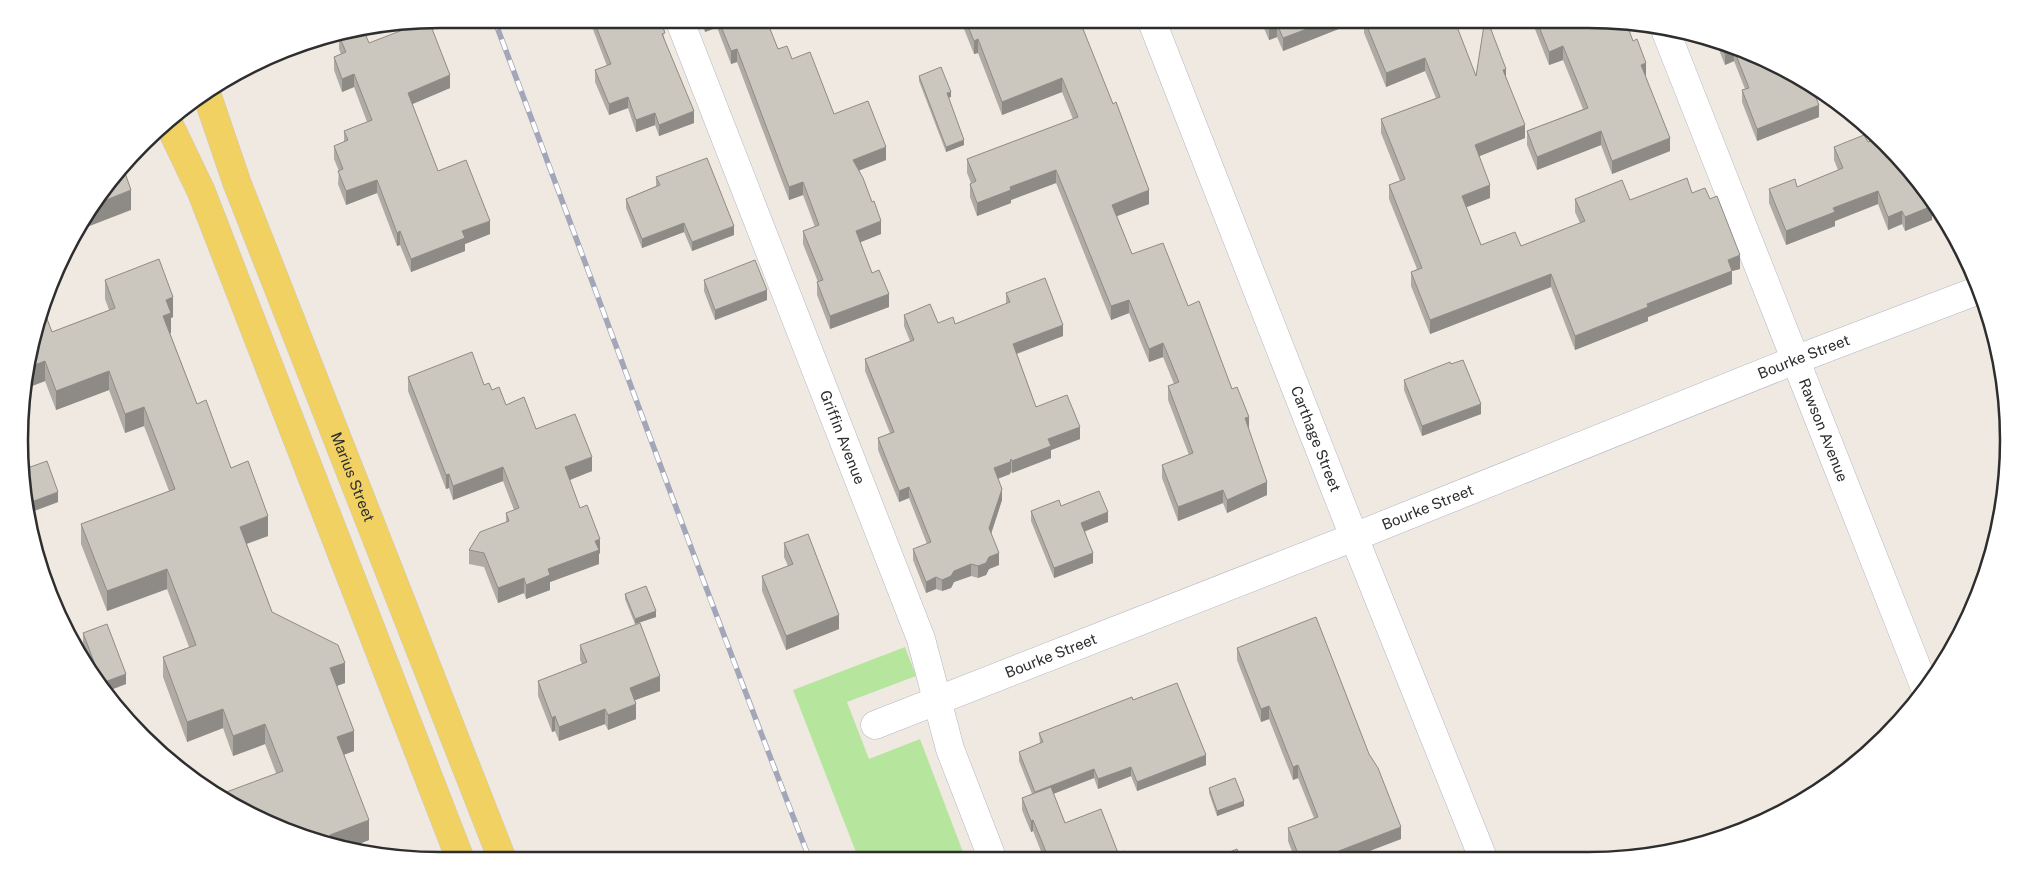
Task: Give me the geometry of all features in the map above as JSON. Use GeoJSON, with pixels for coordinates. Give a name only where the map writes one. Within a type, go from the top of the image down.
{"type":"FeatureCollection","features":[{"type":"Feature","properties":{"kind":"main road","name":"Marius Street"},"geometry":{"type":"LineString","coordinates":[[208,99],[237,183],[499,852]]}},
{"type":"Feature","properties":{"kind":"main road"},"geometry":{"type":"LineString","coordinates":[[171,128],[201,191],[457,852]]}},
{"type":"Feature","properties":{"kind":"street","name":"Griffin Avenue"},"geometry":{"type":"LineString","coordinates":[[682,27],[921,639],[950,749],[990,852]]}},
{"type":"Feature","properties":{"kind":"street","name":"Carthage Street"},"geometry":{"type":"LineString","coordinates":[[1154,27],[1354,537],[1481,852]]}},
{"type":"Feature","properties":{"kind":"street","name":"Rawson Avenue"},"geometry":{"type":"LineString","coordinates":[[1667,35],[1922,681]]}},
{"type":"Feature","properties":{"kind":"street","name":"Bourke Street"},"geometry":{"type":"LineString","coordinates":[[875,725],[1354,537],[1795,360],[1973,292]]}},
{"type":"Feature","properties":{"kind":"green space"},"geometry":{"type":"Polygon","coordinates":[[[905,647],[916,676],[847,702],[869,759],[920,739],[963,852],[856,852],[793,690],[905,647]]]}},
{"type":"Feature","properties":{"kind":"building"},"geometry":{"type":"Polygon","coordinates":[[[431,27],[450,75],[408,93],[438,171],[466,160],[490,221],[462,231],[465,238],[411,259],[400,231],[397,233],[377,180],[346,191],[338,171],[343,169],[334,146],[348,140],[344,131],[372,120],[354,74],[342,79],[334,57],[346,52],[341,40],[365,34],[369,43],[406,29],[431,27]]]}},
{"type":"Feature","properties":{"kind":"building"},"geometry":{"type":"Polygon","coordinates":[[[596,27],[663,27],[665,33],[662,34],[694,111],[659,125],[655,113],[636,120],[628,97],[609,104],[595,70],[611,64],[596,27]]]}},
{"type":"Feature","properties":{"kind":"building"},"geometry":{"type":"Polygon","coordinates":[[[721,27],[769,27],[778,49],[787,46],[792,59],[810,52],[834,114],[868,101],[886,147],[853,160],[863,178],[872,202],[874,201],[881,221],[856,231],[872,273],[879,270],[889,294],[830,316],[817,282],[823,280],[803,231],[819,225],[803,182],[789,187],[737,49],[731,51],[721,27]]]}},
{"type":"Feature","properties":{"kind":"building"},"geometry":{"type":"Polygon","coordinates":[[[968,27],[1082,27],[1113,104],[1116,102],[1149,190],[1112,205],[1132,254],[1163,243],[1188,306],[1199,301],[1232,389],[1237,387],[1249,417],[1245,418],[1267,482],[1227,500],[1223,490],[1178,507],[1162,465],[1193,453],[1168,386],[1179,382],[1163,343],[1149,349],[1129,300],[1111,306],[1056,170],[1010,187],[1011,190],[977,203],[970,184],[976,181],[967,159],[1078,117],[1062,78],[1002,102],[978,39],[974,41],[968,27]]]}},
{"type":"Feature","properties":{"kind":"building"},"geometry":{"type":"Polygon","coordinates":[[[1278,27],[1312,27],[1283,38],[1278,27]]]}},
{"type":"Feature","properties":{"kind":"building"},"geometry":{"type":"Polygon","coordinates":[[[1367,27],[1457,27],[1476,76],[1484,27],[1490,27],[1506,69],[1503,70],[1525,125],[1475,145],[1490,185],[1462,196],[1481,245],[1515,232],[1521,246],[1585,221],[1575,199],[1622,180],[1630,200],[1687,178],[1692,193],[1705,188],[1710,199],[1717,196],[1740,255],[1728,260],[1732,271],[1647,304],[1648,307],[1575,336],[1551,274],[1430,320],[1411,272],[1422,268],[1389,185],[1405,179],[1381,119],[1440,97],[1425,58],[1386,73],[1367,27]]]}},
{"type":"Feature","properties":{"kind":"building"},"geometry":{"type":"Polygon","coordinates":[[[1539,27],[1629,30],[1633,41],[1637,39],[1646,63],[1641,65],[1670,138],[1612,161],[1601,131],[1537,157],[1527,131],[1588,108],[1563,46],[1549,52],[1539,27]]]}},
{"type":"Feature","properties":{"kind":"building"},"geometry":{"type":"Polygon","coordinates":[[[1736,55],[1794,83],[1815,96],[1819,105],[1757,129],[1742,90],[1749,88],[1736,55]]]}},
{"type":"Feature","properties":{"kind":"building"},"geometry":{"type":"Polygon","coordinates":[[[941,67],[951,92],[947,93],[964,140],[946,147],[919,76],[941,67]]]}},
{"type":"Feature","properties":{"kind":"building"},"geometry":{"type":"Polygon","coordinates":[[[1864,135],[1868,142],[1872,141],[1898,168],[1928,207],[1905,217],[1902,211],[1888,217],[1878,191],[1833,208],[1835,212],[1786,231],[1769,189],[1795,179],[1797,187],[1843,168],[1834,147],[1864,135]]]}},
{"type":"Feature","properties":{"kind":"building"},"geometry":{"type":"Polygon","coordinates":[[[707,158],[734,226],[692,242],[684,223],[642,239],[626,199],[660,185],[656,177],[707,158]]]}},
{"type":"Feature","properties":{"kind":"building"},"geometry":{"type":"Polygon","coordinates":[[[125,174],[131,190],[105,201],[125,174]]]}},
{"type":"Feature","properties":{"kind":"building"},"geometry":{"type":"Polygon","coordinates":[[[159,259],[173,297],[166,300],[171,313],[163,316],[197,404],[206,400],[231,468],[248,461],[268,516],[240,527],[272,612],[338,645],[345,663],[330,668],[354,731],[337,737],[369,820],[330,835],[331,837],[307,831],[282,821],[226,792],[283,771],[265,724],[233,736],[223,709],[187,722],[163,657],[196,645],[167,569],[107,591],[81,524],[175,489],[144,407],[125,414],[109,371],[56,391],[45,361],[34,365],[46,317],[52,332],[115,308],[105,280],[159,259]]]}},
{"type":"Feature","properties":{"kind":"building"},"geometry":{"type":"Polygon","coordinates":[[[755,260],[767,290],[715,310],[704,280],[755,260]]]}},
{"type":"Feature","properties":{"kind":"building"},"geometry":{"type":"Polygon","coordinates":[[[1045,278],[1063,325],[1013,344],[1036,407],[1067,395],[1080,427],[1048,439],[1051,446],[1012,461],[1011,459],[1010,462],[994,468],[1002,489],[989,528],[999,553],[989,557],[986,563],[978,566],[971,564],[954,571],[951,576],[942,580],[936,577],[926,582],[913,549],[931,542],[909,487],[899,491],[878,438],[894,432],[865,359],[914,340],[904,315],[930,304],[938,323],[953,317],[955,324],[1010,302],[1006,293],[1045,278]]]}},
{"type":"Feature","properties":{"kind":"building"},"geometry":{"type":"Polygon","coordinates":[[[472,352],[484,385],[489,383],[492,390],[499,387],[506,405],[524,397],[536,429],[575,414],[592,457],[565,467],[580,508],[587,505],[600,539],[595,541],[599,550],[548,569],[550,575],[526,585],[524,578],[498,588],[484,553],[469,550],[480,532],[509,521],[506,513],[519,508],[503,467],[453,486],[449,474],[446,475],[408,377],[472,352]]]}},
{"type":"Feature","properties":{"kind":"building"},"geometry":{"type":"Polygon","coordinates":[[[1463,360],[1481,404],[1422,426],[1404,380],[1450,362],[1451,364],[1463,360]]]}},
{"type":"Feature","properties":{"kind":"building"},"geometry":{"type":"Polygon","coordinates":[[[47,461],[58,492],[32,502],[28,468],[47,461]]]}},
{"type":"Feature","properties":{"kind":"building"},"geometry":{"type":"Polygon","coordinates":[[[1099,491],[1108,512],[1081,523],[1093,553],[1054,568],[1031,511],[1059,500],[1061,506],[1099,491]]]}},
{"type":"Feature","properties":{"kind":"building"},"geometry":{"type":"Polygon","coordinates":[[[808,534],[839,615],[786,636],[762,576],[793,564],[784,543],[808,534]]]}},
{"type":"Feature","properties":{"kind":"building"},"geometry":{"type":"Polygon","coordinates":[[[646,586],[656,611],[635,619],[625,594],[646,586]]]}},
{"type":"Feature","properties":{"kind":"building"},"geometry":{"type":"Polygon","coordinates":[[[1316,617],[1369,754],[1378,768],[1401,827],[1336,852],[1297,852],[1288,828],[1318,817],[1298,765],[1293,767],[1269,706],[1261,709],[1237,648],[1316,617]]]}},
{"type":"Feature","properties":{"kind":"building"},"geometry":{"type":"Polygon","coordinates":[[[640,623],[660,676],[630,688],[636,704],[608,715],[605,709],[559,727],[555,716],[552,718],[538,681],[587,662],[580,645],[640,623]]]}},
{"type":"Feature","properties":{"kind":"building"},"geometry":{"type":"Polygon","coordinates":[[[107,624],[126,674],[106,681],[96,668],[83,633],[107,624]]]}},
{"type":"Feature","properties":{"kind":"building"},"geometry":{"type":"Polygon","coordinates":[[[1177,683],[1206,755],[1137,782],[1131,767],[1098,779],[1094,769],[1035,792],[1019,752],[1043,742],[1039,733],[1132,697],[1133,700],[1177,683]]]}},
{"type":"Feature","properties":{"kind":"building"},"geometry":{"type":"Polygon","coordinates":[[[1235,778],[1244,801],[1217,811],[1209,788],[1235,778]]]}},
{"type":"Feature","properties":{"kind":"building"},"geometry":{"type":"Polygon","coordinates":[[[1051,787],[1065,823],[1101,809],[1118,852],[1046,852],[1022,798],[1051,787]]]}},
{"type":"Feature","properties":{"kind":"railway"},"geometry":{"type":"LineString","coordinates":[[497,27],[807,852]]}}]}
